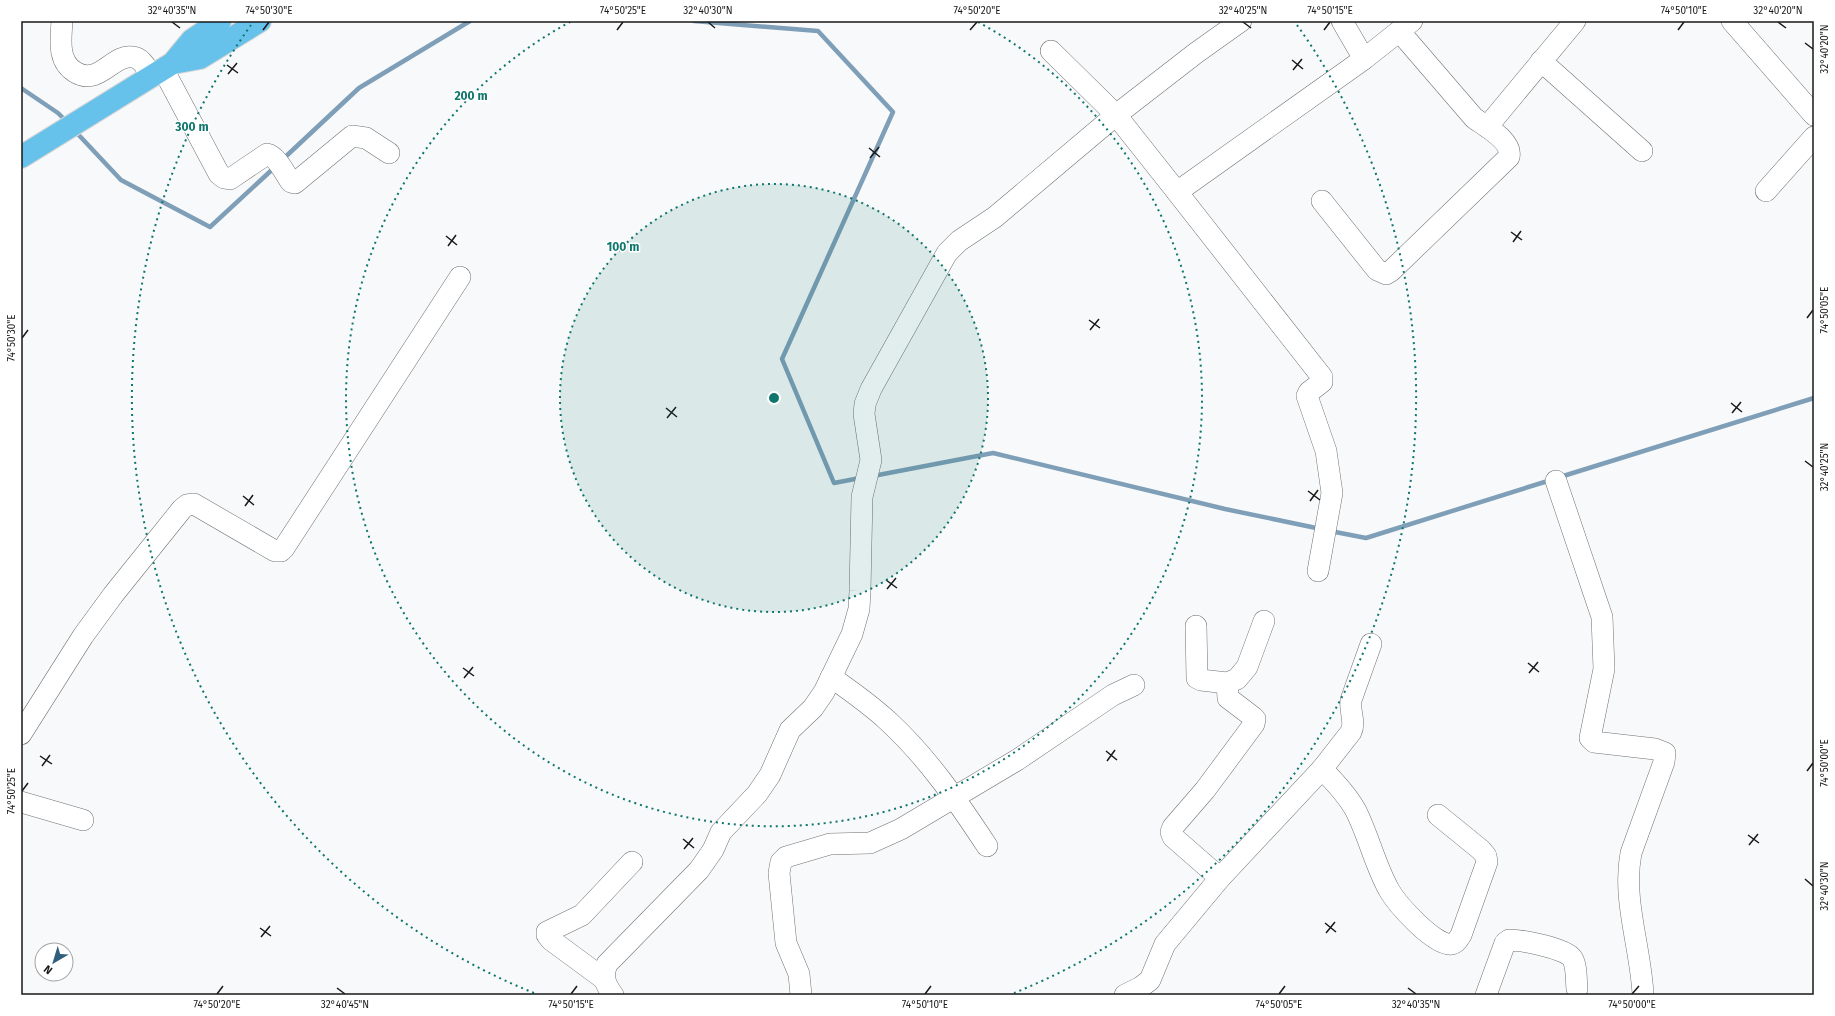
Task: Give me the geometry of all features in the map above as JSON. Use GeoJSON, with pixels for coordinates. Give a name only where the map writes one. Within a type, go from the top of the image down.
{"type":"FeatureCollection","features":[{"type":"Feature","properties":{"kind":"main road"},"geometry":{"type":"LineString","coordinates":[[22,157],[89,114],[163,70],[200,58],[260,21]]}},
{"type":"Feature","properties":{"kind":"main road"},"geometry":{"type":"LineString","coordinates":[[163,70],[208,24]]}},
{"type":"Feature","properties":{"kind":"street"},"geometry":{"type":"LineString","coordinates":[[62,21],[61,50],[65,62],[81,76],[90,76],[125,57],[132,56],[163,70],[221,177],[230,179],[267,154],[272,155],[292,183],[297,182],[352,136],[366,138],[389,153]]}},
{"type":"Feature","properties":{"kind":"street"},"geometry":{"type":"LineString","coordinates":[[608,987],[604,972],[607,964],[699,870],[713,850],[721,832],[756,794],[770,775],[790,730],[820,699],[852,634],[859,609],[862,497],[871,460],[864,414],[865,404],[871,389],[947,253],[959,241],[995,217],[1116,116],[1196,53],[1242,21]]}},
{"type":"Feature","properties":{"kind":"street"},"geometry":{"type":"LineString","coordinates":[[1342,21],[1364,60]]}},
{"type":"Feature","properties":{"kind":"street"},"geometry":{"type":"LineString","coordinates":[[1488,127],[1574,21]]}},
{"type":"Feature","properties":{"kind":"street"},"geometry":{"type":"LineString","coordinates":[[1732,21],[1814,115]]}},
{"type":"Feature","properties":{"kind":"street"},"geometry":{"type":"LineString","coordinates":[[1177,192],[1364,60],[1406,26],[1474,118],[1488,127],[1506,143],[1510,150],[1510,155],[1507,161],[1391,271],[1386,274],[1377,270],[1322,202]]}},
{"type":"Feature","properties":{"kind":"street"},"geometry":{"type":"LineString","coordinates":[[1052,51],[1116,116],[1322,377],[1322,382],[1309,392],[1307,396],[1326,451],[1332,493],[1318,570]]}},
{"type":"Feature","properties":{"kind":"street"},"geometry":{"type":"LineString","coordinates":[[1541,61],[1642,151]]}},
{"type":"Feature","properties":{"kind":"street"},"geometry":{"type":"LineString","coordinates":[[1766,191],[1814,137]]}},
{"type":"Feature","properties":{"kind":"street"},"geometry":{"type":"LineString","coordinates":[[21,734],[87,630],[113,595],[186,505],[194,504],[275,551],[281,551],[284,548],[460,276]]}},
{"type":"Feature","properties":{"kind":"street"},"geometry":{"type":"LineString","coordinates":[[1556,481],[1602,617],[1603,680],[1590,738],[1594,742],[1655,749],[1665,753],[1664,762],[1631,853],[1628,868],[1628,885],[1640,964],[1643,995]]}},
{"type":"Feature","properties":{"kind":"street"},"geometry":{"type":"LineString","coordinates":[[1196,626],[1196,678],[1201,680],[1227,682],[1237,679],[1247,667],[1264,621]]}},
{"type":"Feature","properties":{"kind":"street"},"geometry":{"type":"LineString","coordinates":[[1125,995],[1141,987],[1150,980],[1165,944],[1220,878],[1322,769],[1352,729],[1353,722],[1350,707],[1351,700],[1371,644]]}},
{"type":"Feature","properties":{"kind":"street"},"geometry":{"type":"LineString","coordinates":[[831,677],[888,721],[912,745],[955,797],[987,846]]}},
{"type":"Feature","properties":{"kind":"street"},"geometry":{"type":"LineString","coordinates":[[1220,878],[1173,837],[1171,832],[1173,827],[1205,790],[1254,724],[1255,719],[1253,717],[1228,698],[1227,682]]}},
{"type":"Feature","properties":{"kind":"street"},"geometry":{"type":"LineString","coordinates":[[801,995],[799,974],[786,943],[779,873],[781,862],[786,858],[830,844],[870,843],[901,829],[1017,760],[1112,695],[1134,686]]}},
{"type":"Feature","properties":{"kind":"street"},"geometry":{"type":"LineString","coordinates":[[1322,769],[1356,810],[1379,868],[1395,899],[1434,938],[1445,944],[1452,944],[1456,942],[1460,935],[1487,862],[1486,856],[1482,850],[1438,815]]}},
{"type":"Feature","properties":{"kind":"street"},"geometry":{"type":"LineString","coordinates":[[21,802],[83,820]]}},
{"type":"Feature","properties":{"kind":"street"},"geometry":{"type":"LineString","coordinates":[[608,987],[551,940],[547,935],[547,932],[582,915],[632,862]]}},
{"type":"Feature","properties":{"kind":"street"},"geometry":{"type":"LineString","coordinates":[[1486,995],[1505,943],[1509,940],[1555,949],[1570,956],[1573,962],[1577,989]]}},
{"type":"Feature","properties":{"kind":"waterway"},"geometry":{"type":"LineString","coordinates":[[282,160],[359,88],[470,21]]}},
{"type":"Feature","properties":{"kind":"waterway"},"geometry":{"type":"LineString","coordinates":[[694,21],[818,31],[893,112],[782,359],[834,483],[860,478]]}},
{"type":"Feature","properties":{"kind":"waterway"},"geometry":{"type":"LineString","coordinates":[[21,88],[58,113],[66,121]]}},
{"type":"Feature","properties":{"kind":"waterway"},"geometry":{"type":"LineString","coordinates":[[75,131],[121,180],[210,227],[275,167]]}},
{"type":"Feature","properties":{"kind":"waterway"},"geometry":{"type":"LineString","coordinates":[[1560,477],[1814,398]]}},
{"type":"Feature","properties":{"kind":"waterway"},"geometry":{"type":"LineString","coordinates":[[873,476],[993,453],[1225,509],[1321,529]]}},
{"type":"Feature","properties":{"kind":"waterway"},"geometry":{"type":"LineString","coordinates":[[1330,531],[1366,538],[1551,480]]}}]}
